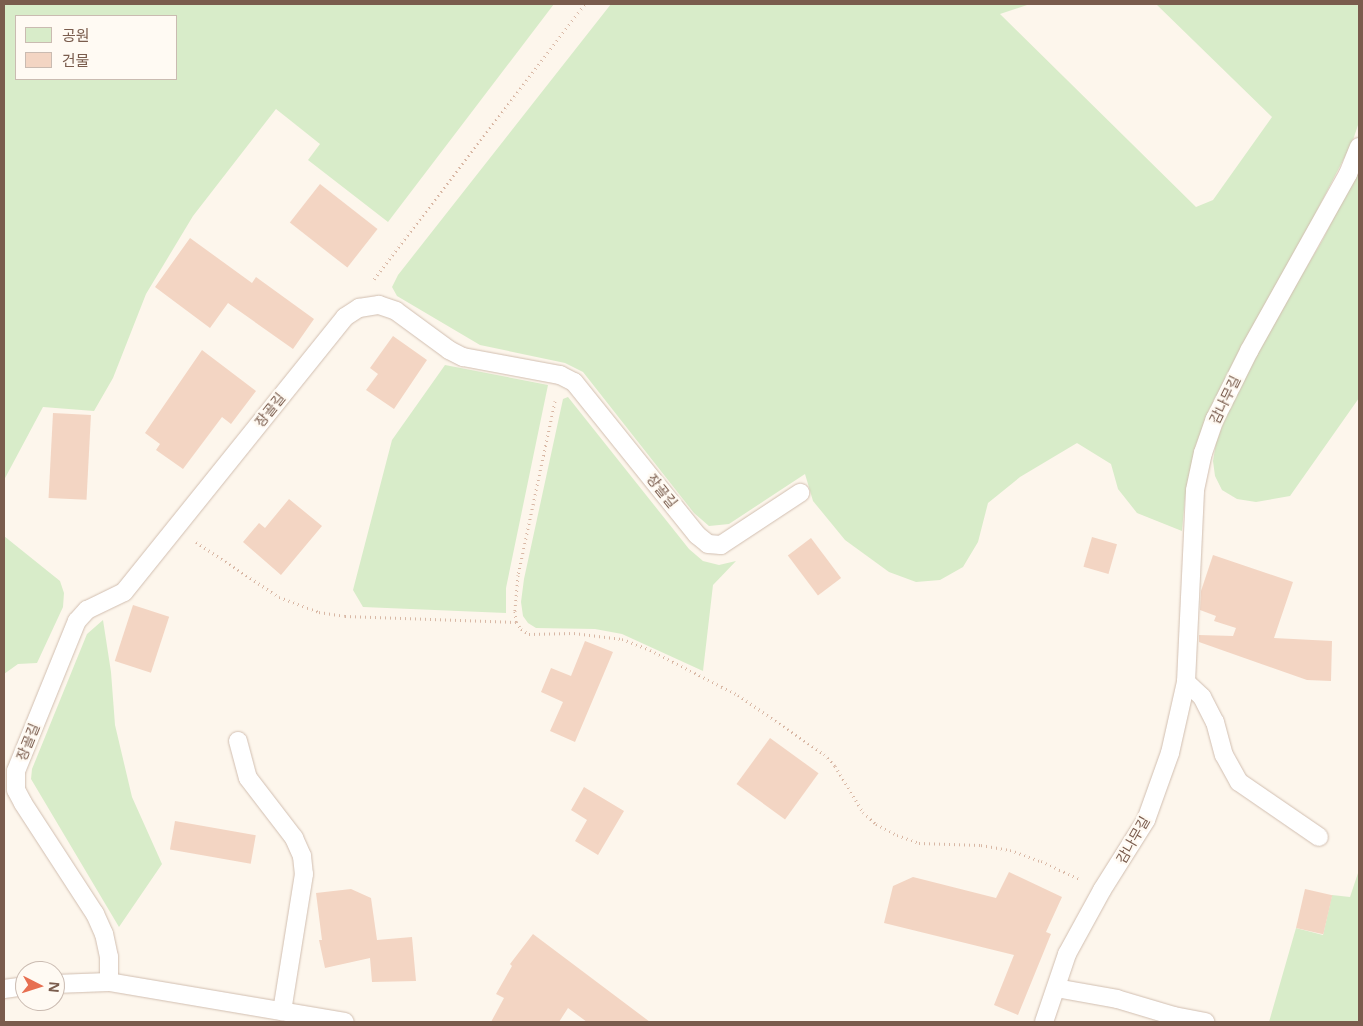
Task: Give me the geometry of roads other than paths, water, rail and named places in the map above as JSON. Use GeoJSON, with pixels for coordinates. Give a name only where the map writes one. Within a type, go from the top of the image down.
{"type":"FeatureCollection","features":[{"type":"Feature","properties":{"kind":"lane","name":"감나무길"},"geometry":{"type":"LineString","coordinates":[[1044,1022],[1067,954],[1102,890],[1146,820],[1170,753],[1186,682],[1195,490],[1203,453],[1215,419],[1348,174],[1359,147]]}},
{"type":"Feature","properties":{"kind":"lane","name":"장골길"},"geometry":{"type":"LineString","coordinates":[[109,982],[109,957],[104,934],[95,914],[23,803],[16,790],[16,771],[77,621],[87,610],[124,592],[344,317],[359,308],[379,306],[396,311],[449,350],[463,357],[560,376],[574,382],[697,535],[708,544],[721,545],[800,493]]}},
{"type":"Feature","properties":{"kind":"lane"},"geometry":{"type":"LineString","coordinates":[[1186,682],[1202,696],[1215,722],[1224,755],[1239,782],[1319,837]]}},
{"type":"Feature","properties":{"kind":"lane"},"geometry":{"type":"LineString","coordinates":[[238,741],[248,778],[294,838],[302,856],[304,874],[282,1011]]}},
{"type":"Feature","properties":{"kind":"lane"},"geometry":{"type":"LineString","coordinates":[[65,984],[109,982],[344,1022]]}},
{"type":"Feature","properties":{"kind":"lane"},"geometry":{"type":"LineString","coordinates":[[1056,988],[1117,999],[1174,1016],[1205,1022]]}}]}
